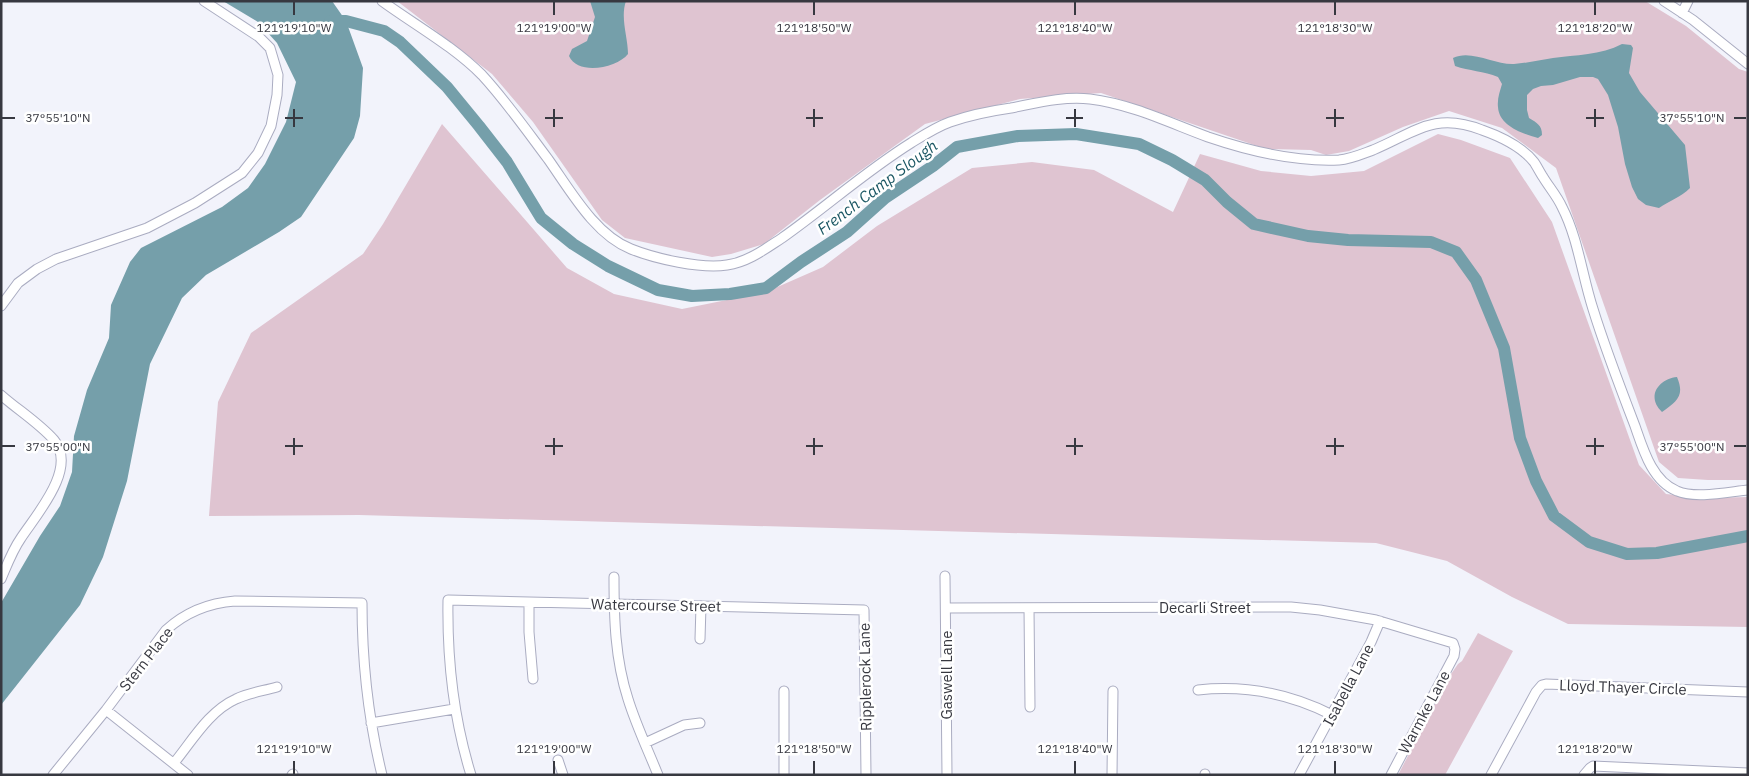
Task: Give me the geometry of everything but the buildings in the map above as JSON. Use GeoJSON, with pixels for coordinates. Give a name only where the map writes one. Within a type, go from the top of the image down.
{"type":"FeatureCollection","features":[{"type":"Feature","properties":{"kind":"street"},"geometry":{"type":"LineString","coordinates":[[1,306],[18,283],[37,269],[56,260],[147,228],[195,203],[225,186],[242,173],[258,153],[271,126],[277,95],[278,75],[270,48],[259,37],[204,1]]}},
{"type":"Feature","properties":{"kind":"street"},"geometry":{"type":"LineString","coordinates":[[382,1],[454,51],[481,74],[606,234],[618,243],[633,250],[670,260],[705,266],[730,265],[763,251],[898,152],[940,126],[984,113],[1033,103],[1074,99],[1100,101],[1134,109],[1233,144],[1284,156],[1308,159],[1338,160],[1351,158],[1388,144],[1420,128],[1439,122],[1459,122],[1474,127],[1522,151],[1536,163],[1560,203],[1570,226],[1586,288],[1606,349],[1640,440],[1658,475],[1669,486],[1682,493],[1718,493],[1748,490]]}},
{"type":"Feature","properties":{"kind":"street"},"geometry":{"type":"LineString","coordinates":[[1664,1],[1682,12],[1747,62]]}},
{"type":"Feature","properties":{"kind":"street"},"geometry":{"type":"LineString","coordinates":[[1682,12],[1688,1]]}},
{"type":"Feature","properties":{"kind":"street"},"geometry":{"type":"LineString","coordinates":[[1,395],[55,441],[62,461],[53,489],[43,508],[8,560],[1,579]]}},
{"type":"Feature","properties":{"kind":"street"},"geometry":{"type":"LineString","coordinates":[[614,576],[615,636],[622,676],[630,707],[658,775]]}},
{"type":"Feature","properties":{"kind":"street","name":"Gaswell Lane"},"geometry":{"type":"LineString","coordinates":[[946,576],[947,775]]}},
{"type":"Feature","properties":{"kind":"street","name":"Watercourse Street"},"geometry":{"type":"LineString","coordinates":[[454,708],[448,657],[448,600],[864,610]]}},
{"type":"Feature","properties":{"kind":"street","name":"Stern Place"},"geometry":{"type":"LineString","coordinates":[[53,775],[106,710],[166,630],[180,618],[196,609],[215,603],[235,601],[362,603],[363,666],[371,723]]}},
{"type":"Feature","properties":{"kind":"street"},"geometry":{"type":"LineString","coordinates":[[529,602],[533,679]]}},
{"type":"Feature","properties":{"kind":"street"},"geometry":{"type":"LineString","coordinates":[[700,639],[701,606]]}},
{"type":"Feature","properties":{"kind":"street","name":"Decarli Street"},"geometry":{"type":"LineString","coordinates":[[946,608],[1266,606],[1320,610],[1380,621],[1453,643],[1455,649]]}},
{"type":"Feature","properties":{"kind":"street"},"geometry":{"type":"LineString","coordinates":[[1029,608],[1030,708]]}},
{"type":"Feature","properties":{"kind":"street","name":"Ripplerock Lane"},"geometry":{"type":"LineString","coordinates":[[864,610],[866,775]]}},
{"type":"Feature","properties":{"kind":"street","name":"Isabella Lane"},"geometry":{"type":"LineString","coordinates":[[1299,775],[1371,642],[1380,621]]}},
{"type":"Feature","properties":{"kind":"street","name":"Warmke Lane"},"geometry":{"type":"LineString","coordinates":[[1392,775],[1454,656],[1455,649]]}},
{"type":"Feature","properties":{"kind":"street","name":"Lloyd Thayer Circle"},"geometry":{"type":"LineString","coordinates":[[1492,775],[1536,692],[1542,685],[1748,692]]}},
{"type":"Feature","properties":{"kind":"street"},"geometry":{"type":"LineString","coordinates":[[174,763],[206,722],[224,705],[245,695],[277,687]]}},
{"type":"Feature","properties":{"kind":"street"},"geometry":{"type":"LineString","coordinates":[[1198,690],[1226,688],[1264,692],[1303,701],[1332,715]]}},
{"type":"Feature","properties":{"kind":"street"},"geometry":{"type":"LineString","coordinates":[[784,691],[784,775]]}},
{"type":"Feature","properties":{"kind":"street"},"geometry":{"type":"LineString","coordinates":[[1112,775],[1113,691]]}},
{"type":"Feature","properties":{"kind":"street"},"geometry":{"type":"LineString","coordinates":[[382,775],[371,723],[454,708],[471,775]]}},
{"type":"Feature","properties":{"kind":"street"},"geometry":{"type":"LineString","coordinates":[[106,710],[188,775]]}},
{"type":"Feature","properties":{"kind":"street"},"geometry":{"type":"LineString","coordinates":[[645,743],[684,725],[700,723]]}},
{"type":"Feature","properties":{"kind":"street"},"geometry":{"type":"LineString","coordinates":[[558,760],[563,775]]}},
{"type":"Feature","properties":{"kind":"street"},"geometry":{"type":"LineString","coordinates":[[1587,771],[1593,766],[1665,772],[1748,773]]}},
{"type":"Feature","properties":{"kind":"shaded area"},"geometry":{"type":"Polygon","coordinates":[[[397,1],[1645,1],[1686,26],[1739,69],[1748,72],[1748,480],[1678,478],[1659,462],[1556,168],[1502,128],[1449,111],[1403,127],[1349,151],[1326,155],[1311,150],[1266,149],[1101,93],[1020,99],[925,124],[820,200],[764,244],[731,254],[712,257],[625,238],[602,220],[533,122],[492,74],[397,1]]]}},
{"type":"Feature","properties":{"kind":"shaded area"},"geometry":{"type":"Polygon","coordinates":[[[442,124],[567,268],[614,294],[682,309],[766,292],[823,267],[877,226],[972,168],[1032,162],[1094,170],[1173,212],[1200,154],[1261,171],[1311,176],[1364,171],[1438,134],[1461,140],[1510,158],[1552,222],[1639,465],[1666,494],[1704,498],[1748,497],[1748,627],[1568,624],[1512,597],[1447,561],[1376,543],[359,515],[209,516],[218,402],[251,333],[363,254],[383,224],[442,124]]]}},
{"type":"Feature","properties":{"kind":"shaded area"},"geometry":{"type":"Polygon","coordinates":[[[1478,633],[1513,651],[1445,775],[1398,775],[1449,677],[1462,661],[1478,633]]]}},
{"type":"Feature","properties":{"kind":"water"},"geometry":{"type":"Polygon","coordinates":[[[223,1],[332,1],[346,21],[363,68],[360,116],[354,138],[301,217],[206,275],[182,298],[150,364],[127,481],[103,557],[80,605],[1,705],[1,603],[60,506],[72,472],[74,436],[87,390],[109,338],[111,305],[130,262],[141,248],[222,207],[248,188],[265,164],[286,122],[296,82],[277,43],[258,22],[223,1]]]}},
{"type":"Feature","properties":{"kind":"water"},"geometry":{"type":"Polygon","coordinates":[[[590,1],[626,1],[624,21],[628,54],[615,63],[598,68],[580,66],[569,56],[572,49],[587,41],[595,17],[590,1]]]}},
{"type":"Feature","properties":{"kind":"water"},"geometry":{"type":"Polygon","coordinates":[[[1622,44],[1631,45],[1633,48],[1629,73],[1640,92],[1685,145],[1690,188],[1659,208],[1646,205],[1638,199],[1632,187],[1625,164],[1618,127],[1608,95],[1598,79],[1580,77],[1533,89],[1527,95],[1527,110],[1529,118],[1537,123],[1541,129],[1542,135],[1538,138],[1513,128],[1499,114],[1498,104],[1502,84],[1498,77],[1455,66],[1453,58],[1467,55],[1514,64],[1597,52],[1622,44]]]}},
{"type":"Feature","properties":{"kind":"water"},"geometry":{"type":"Polygon","coordinates":[[[1677,377],[1680,394],[1672,405],[1662,412],[1655,400],[1656,390],[1664,381],[1677,377]]]}},
{"type":"Feature","properties":{"kind":"waterway","name":"French Camp Slough"},"geometry":{"type":"LineString","coordinates":[[330,21],[346,21],[384,31],[400,42],[447,87],[479,126],[507,162],[541,218],[573,244],[608,266],[658,290],[692,296],[730,294],[766,288],[847,232],[885,198],[933,166],[957,147],[1018,136],[1076,134],[1139,144],[1172,160],[1205,180],[1227,202],[1254,224],[1308,236],[1348,240],[1431,242],[1456,252],[1476,280],[1504,348],[1520,438],[1536,481],[1554,516],[1589,542],[1627,554],[1657,553],[1748,536]]}}]}
